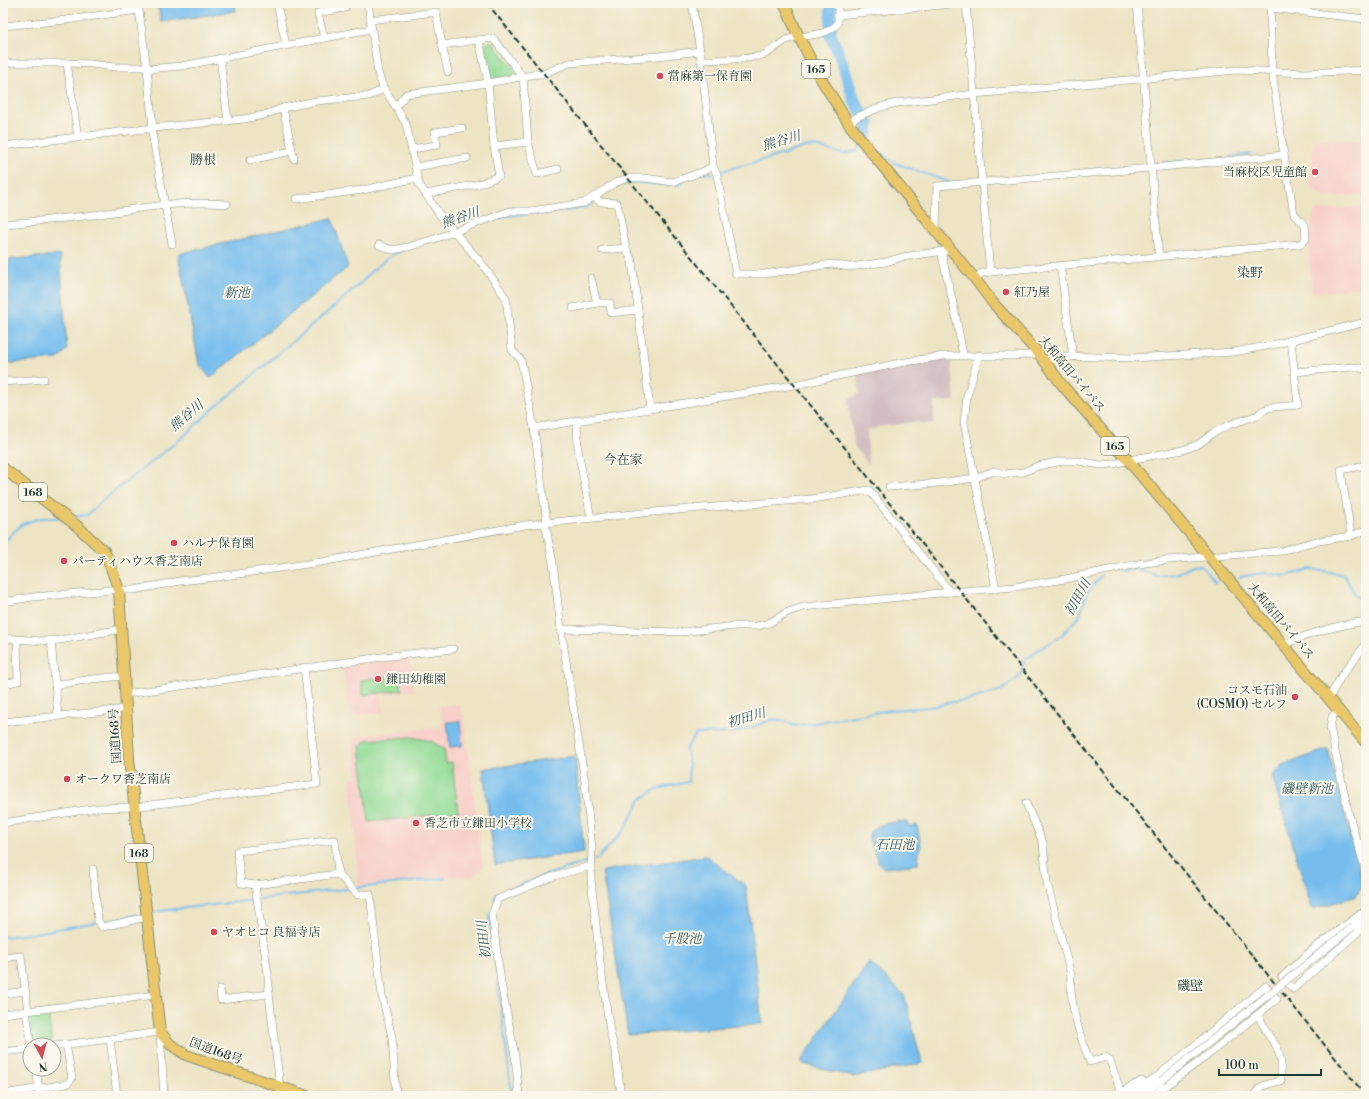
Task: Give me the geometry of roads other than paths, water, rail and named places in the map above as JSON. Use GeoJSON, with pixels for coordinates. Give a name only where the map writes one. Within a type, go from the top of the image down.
{"type":"FeatureCollection","features":[{"type":"Feature","properties":{"kind":"highway","name":"大和高田バイパス"},"geometry":{"type":"LineString","coordinates":[[784,3],[799,37],[821,79],[852,128],[867,148],[975,278],[993,303],[1041,357],[1063,386],[1128,460],[1366,743]]}},
{"type":"Feature","properties":{"kind":"highway","name":"国道168号"},"geometry":{"type":"LineString","coordinates":[[3,468],[77,526],[105,552],[119,590],[126,709],[134,807],[160,1032],[170,1044],[186,1055],[280,1091],[308,1096]]}},
{"type":"Feature","properties":{"kind":"street"},"geometry":{"type":"LineString","coordinates":[[277,3],[286,45]]}},
{"type":"Feature","properties":{"kind":"street"},"geometry":{"type":"LineString","coordinates":[[324,38],[318,13],[345,8],[344,3]]}},
{"type":"Feature","properties":{"kind":"street"},"geometry":{"type":"LineString","coordinates":[[368,3],[378,73],[383,87],[406,124],[419,184],[439,214],[483,265],[506,298],[512,350],[521,360],[534,428],[561,629],[585,782],[592,862],[591,879],[601,970],[610,1032],[616,1055],[621,1096]]}},
{"type":"Feature","properties":{"kind":"street"},"geometry":{"type":"LineString","coordinates":[[692,3],[700,51],[713,166],[717,175],[736,274],[764,274],[832,264],[848,266],[864,265],[886,262],[902,257],[951,250]]}},
{"type":"Feature","properties":{"kind":"street"},"geometry":{"type":"LineString","coordinates":[[701,60],[731,59],[763,55],[789,39],[834,29],[838,23],[838,3]]}},
{"type":"Feature","properties":{"kind":"street"},"geometry":{"type":"LineString","coordinates":[[838,15],[962,3]]}},
{"type":"Feature","properties":{"kind":"street"},"geometry":{"type":"LineString","coordinates":[[966,3],[990,272]]}},
{"type":"Feature","properties":{"kind":"street"},"geometry":{"type":"LineString","coordinates":[[1137,3],[1159,257]]}},
{"type":"Feature","properties":{"kind":"street"},"geometry":{"type":"LineString","coordinates":[[975,278],[982,273],[990,272],[1300,244],[1306,239],[1305,225],[1294,214],[1284,155],[1272,71],[1270,6],[1284,6],[1366,20]]}},
{"type":"Feature","properties":{"kind":"street"},"geometry":{"type":"LineString","coordinates":[[3,26],[66,20],[139,10],[147,68],[152,128],[172,244]]}},
{"type":"Feature","properties":{"kind":"street"},"geometry":{"type":"LineString","coordinates":[[370,20],[436,12],[448,72]]}},
{"type":"Feature","properties":{"kind":"street"},"geometry":{"type":"LineString","coordinates":[[3,63],[67,63],[147,68],[182,66],[371,29]]}},
{"type":"Feature","properties":{"kind":"street"},"geometry":{"type":"LineString","coordinates":[[442,44],[493,38],[523,77],[528,142],[537,174],[558,169]]}},
{"type":"Feature","properties":{"kind":"street"},"geometry":{"type":"LineString","coordinates":[[426,194],[479,184],[499,176],[494,146],[488,83],[479,40]]}},
{"type":"Feature","properties":{"kind":"street"},"geometry":{"type":"LineString","coordinates":[[396,107],[406,94],[543,74],[569,63],[651,57],[700,51]]}},
{"type":"Feature","properties":{"kind":"street"},"geometry":{"type":"LineString","coordinates":[[220,58],[228,121]]}},
{"type":"Feature","properties":{"kind":"street"},"geometry":{"type":"LineString","coordinates":[[67,63],[78,138]]}},
{"type":"Feature","properties":{"kind":"street"},"geometry":{"type":"LineString","coordinates":[[852,128],[857,117],[881,107],[912,100],[1237,70],[1305,74],[1366,70]]}},
{"type":"Feature","properties":{"kind":"street"},"geometry":{"type":"LineString","coordinates":[[3,146],[152,128],[228,121],[264,115],[283,108],[316,102],[369,96],[380,91],[383,87]]}},
{"type":"Feature","properties":{"kind":"street"},"geometry":{"type":"LineString","coordinates":[[283,108],[294,159]]}},
{"type":"Feature","properties":{"kind":"street"},"geometry":{"type":"LineString","coordinates":[[412,149],[437,145],[435,132],[462,128]]}},
{"type":"Feature","properties":{"kind":"street"},"geometry":{"type":"LineString","coordinates":[[494,146],[528,142]]}},
{"type":"Feature","properties":{"kind":"street"},"geometry":{"type":"LineString","coordinates":[[250,160],[292,151]]}},
{"type":"Feature","properties":{"kind":"street"},"geometry":{"type":"LineString","coordinates":[[936,232],[937,186],[1152,168],[1284,155]]}},
{"type":"Feature","properties":{"kind":"street"},"geometry":{"type":"LineString","coordinates":[[415,167],[467,158]]}},
{"type":"Feature","properties":{"kind":"street"},"geometry":{"type":"LineString","coordinates":[[597,199],[607,187],[628,178],[644,178],[673,182],[704,171],[713,166]]}},
{"type":"Feature","properties":{"kind":"street"},"geometry":{"type":"LineString","coordinates":[[296,199],[363,190],[417,178]]}},
{"type":"Feature","properties":{"kind":"street"},"geometry":{"type":"LineString","coordinates":[[379,245],[392,250],[408,247],[510,211],[531,211],[584,203],[597,199],[617,203],[626,248],[632,261],[637,292],[650,409]]}},
{"type":"Feature","properties":{"kind":"street"},"geometry":{"type":"LineString","coordinates":[[3,224],[93,215],[165,204],[209,202],[227,204]]}},
{"type":"Feature","properties":{"kind":"street"},"geometry":{"type":"LineString","coordinates":[[602,250],[626,248]]}},
{"type":"Feature","properties":{"kind":"street"},"geometry":{"type":"LineString","coordinates":[[941,251],[963,356]]}},
{"type":"Feature","properties":{"kind":"street"},"geometry":{"type":"LineString","coordinates":[[1060,265],[1073,357]]}},
{"type":"Feature","properties":{"kind":"street"},"geometry":{"type":"LineString","coordinates":[[591,278],[597,303]]}},
{"type":"Feature","properties":{"kind":"street"},"geometry":{"type":"LineString","coordinates":[[574,308],[597,303],[610,304],[611,313],[638,310]]}},
{"type":"Feature","properties":{"kind":"street"},"geometry":{"type":"LineString","coordinates":[[534,428],[794,385],[905,362],[944,356],[979,355],[1132,358],[1234,352],[1366,322]]}},
{"type":"Feature","properties":{"kind":"street"},"geometry":{"type":"LineString","coordinates":[[889,487],[939,483],[975,478],[994,471],[1005,474],[1023,472],[1038,466],[1062,462],[1079,461],[1100,465],[1112,464],[1183,450],[1199,444],[1213,433],[1258,415],[1261,412],[1280,405],[1285,407],[1298,405],[1291,340]]}},
{"type":"Feature","properties":{"kind":"street"},"geometry":{"type":"LineString","coordinates":[[979,355],[967,396],[964,422],[996,589]]}},
{"type":"Feature","properties":{"kind":"street"},"geometry":{"type":"LineString","coordinates":[[1294,372],[1346,367],[1366,369]]}},
{"type":"Feature","properties":{"kind":"street"},"geometry":{"type":"LineString","coordinates":[[3,382],[44,379]]}},
{"type":"Feature","properties":{"kind":"street"},"geometry":{"type":"LineString","coordinates":[[577,420],[578,450],[591,518]]}},
{"type":"Feature","properties":{"kind":"street"},"geometry":{"type":"LineString","coordinates":[[1350,536],[1341,470],[1366,465]]}},
{"type":"Feature","properties":{"kind":"street"},"geometry":{"type":"LineString","coordinates":[[3,602],[33,597],[134,590],[180,581],[320,562],[525,525],[812,499],[869,490],[950,592]]}},
{"type":"Feature","properties":{"kind":"street"},"geometry":{"type":"LineString","coordinates":[[561,629],[681,632],[725,627],[757,626],[769,623],[788,612],[804,607],[950,592],[996,589],[1065,579],[1138,564],[1209,556],[1281,551],[1312,542],[1350,536],[1366,530]]}},
{"type":"Feature","properties":{"kind":"street"},"geometry":{"type":"LineString","coordinates":[[1284,645],[1302,636],[1323,629],[1366,621]]}},
{"type":"Feature","properties":{"kind":"street"},"geometry":{"type":"LineString","coordinates":[[3,638],[17,640],[51,640],[122,628]]}},
{"type":"Feature","properties":{"kind":"street"},"geometry":{"type":"LineString","coordinates":[[3,684],[18,681],[17,640]]}},
{"type":"Feature","properties":{"kind":"street"},"geometry":{"type":"LineString","coordinates":[[51,640],[58,716]]}},
{"type":"Feature","properties":{"kind":"street"},"geometry":{"type":"LineString","coordinates":[[1329,698],[1342,675],[1366,644]]}},
{"type":"Feature","properties":{"kind":"street"},"geometry":{"type":"LineString","coordinates":[[125,694],[304,667],[453,649]]}},
{"type":"Feature","properties":{"kind":"street"},"geometry":{"type":"LineString","coordinates":[[3,823],[97,808],[134,807],[317,784],[304,667]]}},
{"type":"Feature","properties":{"kind":"street"},"geometry":{"type":"LineString","coordinates":[[55,685],[99,678],[124,676]]}},
{"type":"Feature","properties":{"kind":"street"},"geometry":{"type":"LineString","coordinates":[[3,722],[126,709]]}},
{"type":"Feature","properties":{"kind":"street"},"geometry":{"type":"LineString","coordinates":[[1338,710],[1332,717],[1330,728],[1349,815],[1366,871]]}},
{"type":"Feature","properties":{"kind":"street"},"geometry":{"type":"LineString","coordinates":[[1026,803],[1043,843],[1047,883],[1071,975],[1070,985],[1074,1009],[1090,1062],[1106,1057],[1110,1061],[1121,1092],[1141,1081],[1148,1083]]}},
{"type":"Feature","properties":{"kind":"street"},"geometry":{"type":"LineString","coordinates":[[338,874],[255,885],[241,883],[238,851],[335,840],[338,874],[358,895],[370,894],[382,996],[392,1037],[396,1096]]}},
{"type":"Feature","properties":{"kind":"street"},"geometry":{"type":"LineString","coordinates":[[1358,846],[1366,840]]}},
{"type":"Feature","properties":{"kind":"street"},"geometry":{"type":"LineString","coordinates":[[519,1096],[515,1056],[501,983],[492,914],[498,899],[592,862]]}},
{"type":"Feature","properties":{"kind":"street"},"geometry":{"type":"LineString","coordinates":[[92,869],[99,922],[102,927],[147,917]]}},
{"type":"Feature","properties":{"kind":"street"},"geometry":{"type":"LineString","coordinates":[[255,885],[268,974],[280,1091]]}},
{"type":"Feature","properties":{"kind":"street"},"geometry":{"type":"LineString","coordinates":[[1366,910],[1312,950],[1282,977],[1293,989],[1366,925]]}},
{"type":"Feature","properties":{"kind":"street"},"geometry":{"type":"LineString","coordinates":[[1139,1096],[1161,1081],[1354,926],[1366,918]]}},
{"type":"Feature","properties":{"kind":"street"},"geometry":{"type":"LineString","coordinates":[[3,958],[21,956],[31,1037]]}},
{"type":"Feature","properties":{"kind":"street"},"geometry":{"type":"LineString","coordinates":[[1127,1096],[1148,1083],[1181,1058],[1266,986],[1277,999],[1199,1062],[1152,1096]]}},
{"type":"Feature","properties":{"kind":"street"},"geometry":{"type":"LineString","coordinates":[[220,989],[222,1000],[269,994]]}},
{"type":"Feature","properties":{"kind":"street"},"geometry":{"type":"LineString","coordinates":[[3,994],[25,991]]}},
{"type":"Feature","properties":{"kind":"street"},"geometry":{"type":"LineString","coordinates":[[3,1014],[155,995]]}},
{"type":"Feature","properties":{"kind":"street"},"geometry":{"type":"LineString","coordinates":[[1255,1096],[1258,1089],[1281,1081],[1280,1061],[1277,1047],[1269,1036],[1258,1015]]}},
{"type":"Feature","properties":{"kind":"street"},"geometry":{"type":"LineString","coordinates":[[62,1045],[160,1032],[164,1096]]}},
{"type":"Feature","properties":{"kind":"street"},"geometry":{"type":"LineString","coordinates":[[110,1039],[118,1096]]}},
{"type":"Feature","properties":{"kind":"street"},"geometry":{"type":"LineString","coordinates":[[3,1094],[68,1084],[72,1078],[66,1044]]}},
{"type":"Feature","properties":{"kind":"street"},"geometry":{"type":"LineString","coordinates":[[3,1052],[22,1050]]}},
{"type":"Feature","properties":{"kind":"street"},"geometry":{"type":"LineString","coordinates":[[37,1077],[40,1096]]}},
{"type":"Feature","properties":{"kind":"water"},"geometry":{"type":"Polygon","coordinates":[[[157,3],[235,3],[236,11],[161,22],[157,3]]]}},
{"type":"Feature","properties":{"kind":"water","name":"新池"},"geometry":{"type":"Polygon","coordinates":[[[332,218],[348,267],[210,378],[199,364],[178,254],[332,218]]]}},
{"type":"Feature","properties":{"kind":"water"},"geometry":{"type":"Polygon","coordinates":[[[60,255],[67,350],[58,359],[3,364],[3,260],[60,255]]]}},
{"type":"Feature","properties":{"kind":"water"},"geometry":{"type":"Polygon","coordinates":[[[460,721],[462,746],[450,747],[447,722],[460,721]]]}},
{"type":"Feature","properties":{"kind":"water","name":"磯壁新池"},"geometry":{"type":"Polygon","coordinates":[[[1328,749],[1363,885],[1354,897],[1312,909],[1272,776],[1283,765],[1328,749]]]}},
{"type":"Feature","properties":{"kind":"water"},"geometry":{"type":"Polygon","coordinates":[[[575,756],[584,852],[495,865],[483,769],[575,756]]]}},
{"type":"Feature","properties":{"kind":"water","name":"石田池"},"geometry":{"type":"Polygon","coordinates":[[[907,821],[908,826],[917,825],[921,846],[918,864],[884,868],[878,862],[870,842],[870,832],[878,826],[884,824],[907,821]]]}},
{"type":"Feature","properties":{"kind":"water","name":"千股池"},"geometry":{"type":"Polygon","coordinates":[[[706,856],[746,886],[762,1024],[628,1035],[602,871],[706,856]]]}},
{"type":"Feature","properties":{"kind":"water"},"geometry":{"type":"Polygon","coordinates":[[[869,962],[904,995],[922,1063],[853,1077],[800,1063],[869,962]]]}},
{"type":"Feature","properties":{"kind":"waterway","name":"熊谷川"},"geometry":{"type":"LineString","coordinates":[[831,3],[831,36],[841,59],[855,102],[869,124],[865,140]]}},
{"type":"Feature","properties":{"kind":"waterway","name":"熊谷川"},"geometry":{"type":"LineString","coordinates":[[718,172],[805,147],[817,146],[844,154],[857,151],[861,145]]}},
{"type":"Feature","properties":{"kind":"waterway"},"geometry":{"type":"LineString","coordinates":[[871,145],[895,163],[949,182]]}},
{"type":"Feature","properties":{"kind":"waterway"},"geometry":{"type":"LineString","coordinates":[[1230,157],[1251,154]]}},
{"type":"Feature","properties":{"kind":"waterway"},"geometry":{"type":"LineString","coordinates":[[1153,164],[1188,161]]}},
{"type":"Feature","properties":{"kind":"waterway"},"geometry":{"type":"LineString","coordinates":[[1137,166],[1148,165]]}},
{"type":"Feature","properties":{"kind":"waterway","name":"熊谷川"},"geometry":{"type":"LineString","coordinates":[[704,174],[713,173]]}},
{"type":"Feature","properties":{"kind":"waterway","name":"熊谷川"},"geometry":{"type":"LineString","coordinates":[[674,185],[678,185],[683,182]]}},
{"type":"Feature","properties":{"kind":"waterway","name":"熊谷川"},"geometry":{"type":"LineString","coordinates":[[617,186],[630,183],[670,185]]}},
{"type":"Feature","properties":{"kind":"waterway","name":"熊谷川"},"geometry":{"type":"LineString","coordinates":[[536,214],[569,211],[587,207],[595,201]]}},
{"type":"Feature","properties":{"kind":"waterway","name":"熊谷川"},"geometry":{"type":"LineString","coordinates":[[499,219],[507,216],[528,214]]}},
{"type":"Feature","properties":{"kind":"waterway","name":"熊谷川"},"geometry":{"type":"LineString","coordinates":[[71,517],[87,515],[107,497],[184,436],[213,409],[330,310],[364,280],[369,273],[392,255],[402,251]]}},
{"type":"Feature","properties":{"kind":"waterway","name":"熊谷川"},"geometry":{"type":"LineString","coordinates":[[3,543],[22,524],[41,518],[61,518]]}},
{"type":"Feature","properties":{"kind":"waterway","name":"初田川"},"geometry":{"type":"LineString","coordinates":[[1119,571],[1138,569],[1157,576],[1176,574],[1193,566],[1201,565],[1216,582]]}},
{"type":"Feature","properties":{"kind":"waterway","name":"初田川"},"geometry":{"type":"LineString","coordinates":[[1240,577],[1263,573],[1286,576],[1310,569],[1345,576],[1354,593],[1359,598],[1366,596]]}},
{"type":"Feature","properties":{"kind":"waterway","name":"初田川"},"geometry":{"type":"LineString","coordinates":[[594,860],[597,859],[625,829],[640,800],[653,791],[688,782],[689,765],[686,749],[696,734],[729,733],[747,729],[773,719],[785,721],[795,726],[890,710],[936,706],[968,700],[1002,690],[1019,677],[1025,660],[1061,636],[1080,615],[1087,592],[1101,575]]}},
{"type":"Feature","properties":{"kind":"waterway","name":"初田川"},"geometry":{"type":"LineString","coordinates":[[494,900],[496,895],[540,877],[589,861]]}},
{"type":"Feature","properties":{"kind":"waterway"},"geometry":{"type":"LineString","coordinates":[[355,888],[445,878]]}},
{"type":"Feature","properties":{"kind":"waterway"},"geometry":{"type":"LineString","coordinates":[[260,899],[348,889]]}},
{"type":"Feature","properties":{"kind":"waterway"},"geometry":{"type":"LineString","coordinates":[[151,912],[255,900]]}},
{"type":"Feature","properties":{"kind":"waterway","name":"初田川"},"geometry":{"type":"LineString","coordinates":[[489,914],[496,969]]}},
{"type":"Feature","properties":{"kind":"waterway"},"geometry":{"type":"LineString","coordinates":[[101,922],[137,915]]}},
{"type":"Feature","properties":{"kind":"waterway"},"geometry":{"type":"LineString","coordinates":[[3,937],[30,934],[96,922]]}},
{"type":"Feature","properties":{"kind":"waterway","name":"初田川"},"geometry":{"type":"LineString","coordinates":[[498,983],[512,1096]]}},
{"type":"Feature","properties":{"kind":"railway"},"geometry":{"type":"LineString","coordinates":[[487,3],[1091,756],[1366,1096]]}},
{"type":"Feature","properties":{"kind":"place","name":"當麻第一保育園"},"geometry":{"type":"Point","coordinates":[660,76]}},
{"type":"Feature","properties":{"kind":"place","name":"当麻校区児童館"},"geometry":{"type":"Point","coordinates":[1315,172]}},
{"type":"Feature","properties":{"kind":"place","name":"紅乃屋"},"geometry":{"type":"Point","coordinates":[1006,292]}},
{"type":"Feature","properties":{"kind":"place","name":"ハルナ保育園"},"geometry":{"type":"Point","coordinates":[174,543]}},
{"type":"Feature","properties":{"kind":"place","name":"パーティハウス香芝南店"},"geometry":{"type":"Point","coordinates":[64,561]}},
{"type":"Feature","properties":{"kind":"place","name":"鎌田幼稚園"},"geometry":{"type":"Point","coordinates":[378,679]}},
{"type":"Feature","properties":{"kind":"place","name":"コスモ石油 (COSMO) セルフ"},"geometry":{"type":"Point","coordinates":[1295,697]}},
{"type":"Feature","properties":{"kind":"place","name":"オークワ香芝南店"},"geometry":{"type":"Point","coordinates":[67,779]}},
{"type":"Feature","properties":{"kind":"place","name":"香芝市立鎌田小学校"},"geometry":{"type":"Point","coordinates":[416,823]}},
{"type":"Feature","properties":{"kind":"place","name":"ヤオヒコ 良福寺店"},"geometry":{"type":"Point","coordinates":[214,932]}},
{"type":"Feature","properties":{"kind":"district","name":"勝根"},"geometry":{"type":"Point","coordinates":[203,159]}},
{"type":"Feature","properties":{"kind":"district","name":"染野"},"geometry":{"type":"Point","coordinates":[1250,272]}},
{"type":"Feature","properties":{"kind":"district","name":"今在家"},"geometry":{"type":"Point","coordinates":[623,459]}},
{"type":"Feature","properties":{"kind":"district","name":"磯壁"},"geometry":{"type":"Point","coordinates":[1190,985]}}]}
